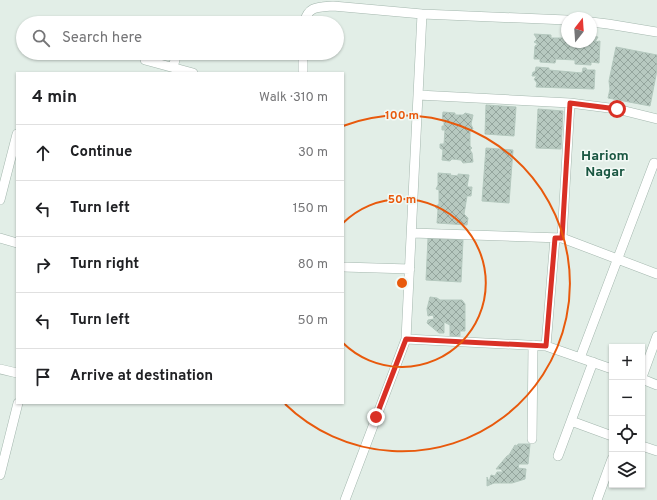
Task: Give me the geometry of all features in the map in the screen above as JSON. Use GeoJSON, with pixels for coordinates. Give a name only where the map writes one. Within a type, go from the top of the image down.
{"type":"FeatureCollection","features":[{"type":"Feature","properties":{"kind":"street"},"geometry":{"type":"LineString","coordinates":[[306,16],[313,8],[333,6],[422,14],[561,20]]}},
{"type":"Feature","properties":{"kind":"street"},"geometry":{"type":"LineString","coordinates":[[345,500],[406,339],[422,14]]}},
{"type":"Feature","properties":{"kind":"street"},"geometry":{"type":"LineString","coordinates":[[597,23],[657,32]]}},
{"type":"Feature","properties":{"kind":"street"},"geometry":{"type":"LineString","coordinates":[[145,60],[189,72]]}},
{"type":"Feature","properties":{"kind":"street"},"geometry":{"type":"LineString","coordinates":[[173,67],[175,60]]}},
{"type":"Feature","properties":{"kind":"street"},"geometry":{"type":"LineString","coordinates":[[303,60],[303,72]]}},
{"type":"Feature","properties":{"kind":"street"},"geometry":{"type":"LineString","coordinates":[[418,95],[570,103],[617,109],[657,119]]}},
{"type":"Feature","properties":{"kind":"street"},"geometry":{"type":"LineString","coordinates":[[546,346],[558,238],[570,103]]}},
{"type":"Feature","properties":{"kind":"street"},"geometry":{"type":"LineString","coordinates":[[0,200],[16,138]]}},
{"type":"Feature","properties":{"kind":"street"},"geometry":{"type":"LineString","coordinates":[[580,358],[654,163]]}},
{"type":"Feature","properties":{"kind":"street"},"geometry":{"type":"LineString","coordinates":[[412,233],[558,238],[657,274]]}},
{"type":"Feature","properties":{"kind":"street"},"geometry":{"type":"LineString","coordinates":[[0,238],[16,243]]}},
{"type":"Feature","properties":{"kind":"street"},"geometry":{"type":"LineString","coordinates":[[344,266],[410,270]]}},
{"type":"Feature","properties":{"kind":"street"},"geometry":{"type":"LineString","coordinates":[[645,370],[657,336]]}},
{"type":"Feature","properties":{"kind":"street"},"geometry":{"type":"LineString","coordinates":[[406,339],[546,346],[609,368]]}},
{"type":"Feature","properties":{"kind":"street"},"geometry":{"type":"LineString","coordinates":[[532,439],[533,345]]}},
{"type":"Feature","properties":{"kind":"street"},"geometry":{"type":"LineString","coordinates":[[558,456],[593,362]]}},
{"type":"Feature","properties":{"kind":"street"},"geometry":{"type":"LineString","coordinates":[[0,369],[16,373]]}},
{"type":"Feature","properties":{"kind":"street"},"geometry":{"type":"LineString","coordinates":[[645,379],[657,384]]}},
{"type":"Feature","properties":{"kind":"street"},"geometry":{"type":"LineString","coordinates":[[0,475],[18,404]]}},
{"type":"Feature","properties":{"kind":"street"},"geometry":{"type":"LineString","coordinates":[[571,421],[609,435]]}},
{"type":"Feature","properties":{"kind":"street"},"geometry":{"type":"LineString","coordinates":[[645,447],[657,451]]}},
{"type":"Feature","properties":{"kind":"street"},"geometry":{"type":"LineString","coordinates":[[599,496],[609,468]]}},
{"type":"Feature","properties":{"kind":"building"},"geometry":{"type":"Polygon","coordinates":[[[534,34],[551,35],[551,38],[561,38],[561,48],[597,48],[597,42],[600,41],[599,63],[591,62],[591,65],[575,64],[575,60],[556,59],[555,63],[540,62],[540,59],[534,59],[535,46],[538,44],[534,42],[537,39],[534,34]]]}},
{"type":"Feature","properties":{"kind":"building"},"geometry":{"type":"Polygon","coordinates":[[[616,47],[657,55],[657,70],[650,106],[608,98],[610,89],[609,81],[616,47]]]}},
{"type":"Feature","properties":{"kind":"building"},"geometry":{"type":"Polygon","coordinates":[[[536,67],[549,68],[549,70],[582,73],[583,68],[586,68],[587,70],[595,70],[594,89],[536,87],[537,83],[534,79],[537,76],[532,76],[536,67]]]}},
{"type":"Feature","properties":{"kind":"building"},"geometry":{"type":"Polygon","coordinates":[[[486,105],[516,107],[514,136],[485,134],[486,105]]]}},
{"type":"Feature","properties":{"kind":"building"},"geometry":{"type":"Polygon","coordinates":[[[538,109],[563,111],[561,149],[536,148],[538,109]]]}},
{"type":"Feature","properties":{"kind":"building"},"geometry":{"type":"Polygon","coordinates":[[[443,112],[455,113],[455,115],[463,115],[465,113],[473,115],[471,124],[473,129],[470,130],[470,146],[472,148],[470,150],[472,153],[473,162],[463,163],[461,160],[452,159],[450,161],[442,160],[443,150],[440,148],[440,144],[444,144],[445,130],[442,130],[442,126],[444,126],[444,121],[442,121],[443,112]]]}},
{"type":"Feature","properties":{"kind":"building"},"geometry":{"type":"Polygon","coordinates":[[[486,148],[513,150],[509,203],[482,201],[486,148]]]}},
{"type":"Feature","properties":{"kind":"building"},"geometry":{"type":"Polygon","coordinates":[[[438,173],[458,176],[458,174],[469,175],[467,187],[472,187],[471,196],[467,196],[464,214],[468,218],[467,225],[437,223],[438,210],[435,207],[439,204],[439,190],[436,189],[438,185],[438,173]]]}},
{"type":"Feature","properties":{"kind":"building"},"geometry":{"type":"Polygon","coordinates":[[[428,238],[463,240],[461,282],[426,280],[428,238]]]}},
{"type":"Feature","properties":{"kind":"building"},"geometry":{"type":"Polygon","coordinates":[[[430,297],[440,300],[462,300],[465,304],[465,331],[460,331],[460,336],[450,336],[450,325],[444,322],[444,333],[439,333],[427,323],[428,320],[434,319],[433,315],[428,316],[427,309],[430,297]]]}},
{"type":"Feature","properties":{"kind":"building"},"geometry":{"type":"Polygon","coordinates":[[[518,444],[530,444],[528,464],[519,464],[518,468],[526,469],[525,479],[512,483],[494,483],[487,486],[487,477],[489,482],[491,475],[495,476],[497,472],[503,472],[501,469],[496,469],[509,455],[515,445],[517,446],[518,444]]]}},
{"type":"Feature","properties":{"kind":"district","name":"Hariom Nagar"},"geometry":{"type":"Point","coordinates":[605,164]}},
{"type":"Feature","properties":{"kind":"route"},"geometry":{"type":"LineString","coordinates":[[376,417],[406,339],[546,346],[555,238],[562,238],[570,103],[617,109]]}}]}
